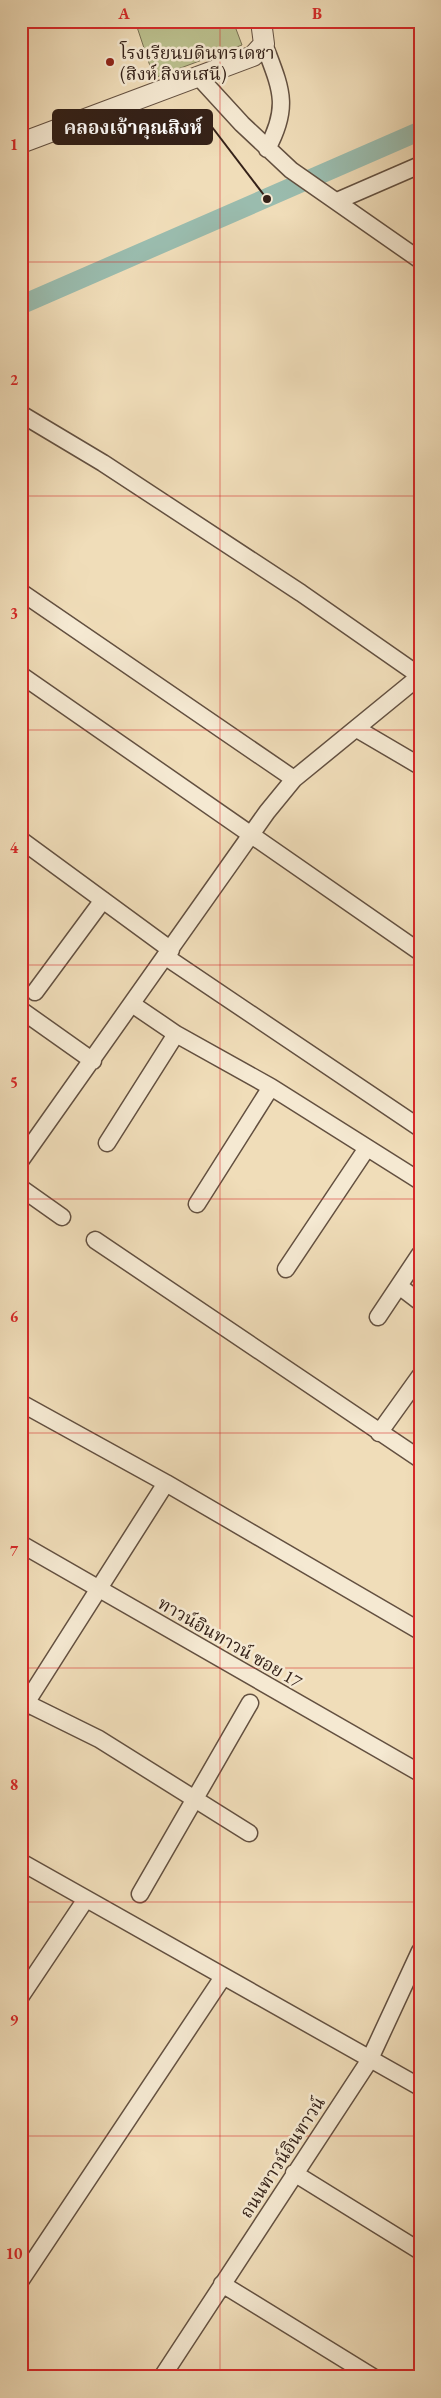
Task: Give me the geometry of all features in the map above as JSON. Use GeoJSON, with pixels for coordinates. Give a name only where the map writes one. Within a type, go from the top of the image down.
{"type":"FeatureCollection","features":[{"type":"Feature","properties":{"kind":"street"},"geometry":{"type":"LineString","coordinates":[[261,21],[264,44],[282,97],[281,118],[267,149]]}},
{"type":"Feature","properties":{"kind":"street"},"geometry":{"type":"LineString","coordinates":[[21,143],[253,56],[264,44]]}},
{"type":"Feature","properties":{"kind":"street"},"geometry":{"type":"LineString","coordinates":[[198,76],[267,149],[291,170],[420,260]]}},
{"type":"Feature","properties":{"kind":"street"},"geometry":{"type":"LineString","coordinates":[[337,201],[420,165]]}},
{"type":"Feature","properties":{"kind":"street"},"geometry":{"type":"LineString","coordinates":[[21,414],[103,463],[285,582],[420,676],[294,779],[267,812],[169,954],[21,1160]]}},
{"type":"Feature","properties":{"kind":"street"},"geometry":{"type":"LineString","coordinates":[[21,592],[294,779]]}},
{"type":"Feature","properties":{"kind":"street"},"geometry":{"type":"LineString","coordinates":[[21,675],[420,952]]}},
{"type":"Feature","properties":{"kind":"street"},"geometry":{"type":"LineString","coordinates":[[357,729],[420,766]]}},
{"type":"Feature","properties":{"kind":"street"},"geometry":{"type":"LineString","coordinates":[[21,840],[103,900],[169,954],[420,1128]]}},
{"type":"Feature","properties":{"kind":"street"},"geometry":{"type":"LineString","coordinates":[[35,992],[103,900]]}},
{"type":"Feature","properties":{"kind":"street"},"geometry":{"type":"LineString","coordinates":[[132,1004],[176,1034],[271,1087],[420,1181]]}},
{"type":"Feature","properties":{"kind":"street"},"geometry":{"type":"LineString","coordinates":[[21,1010],[93,1060]]}},
{"type":"Feature","properties":{"kind":"street"},"geometry":{"type":"LineString","coordinates":[[107,1143],[176,1034]]}},
{"type":"Feature","properties":{"kind":"street"},"geometry":{"type":"LineString","coordinates":[[197,1204],[271,1087]]}},
{"type":"Feature","properties":{"kind":"street"},"geometry":{"type":"LineString","coordinates":[[286,1269],[367,1148]]}},
{"type":"Feature","properties":{"kind":"street"},"geometry":{"type":"LineString","coordinates":[[21,1188],[62,1217]]}},
{"type":"Feature","properties":{"kind":"street"},"geometry":{"type":"LineString","coordinates":[[95,1240],[380,1433],[420,1458]]}},
{"type":"Feature","properties":{"kind":"street"},"geometry":{"type":"LineString","coordinates":[[378,1317],[420,1254]]}},
{"type":"Feature","properties":{"kind":"street"},"geometry":{"type":"LineString","coordinates":[[399,1286],[420,1302]]}},
{"type":"Feature","properties":{"kind":"street"},"geometry":{"type":"LineString","coordinates":[[380,1433],[420,1376]]}},
{"type":"Feature","properties":{"kind":"street"},"geometry":{"type":"LineString","coordinates":[[21,1403],[166,1483],[420,1631]]}},
{"type":"Feature","properties":{"kind":"street"},"geometry":{"type":"LineString","coordinates":[[166,1483],[99,1591],[25,1699],[100,1739],[249,1833]]}},
{"type":"Feature","properties":{"kind":"street","name":"ทาวน์อินทาวน์ ซอย 17"},"geometry":{"type":"LineString","coordinates":[[21,1544],[99,1591],[420,1774]]}},
{"type":"Feature","properties":{"kind":"street"},"geometry":{"type":"LineString","coordinates":[[140,1894],[250,1703]]}},
{"type":"Feature","properties":{"kind":"street"},"geometry":{"type":"LineString","coordinates":[[21,1862],[370,2061],[420,2087]]}},
{"type":"Feature","properties":{"kind":"street"},"geometry":{"type":"LineString","coordinates":[[21,1996],[86,1899]]}},
{"type":"Feature","properties":{"kind":"street","name":"ถนนทาวน์อินทาวน์"},"geometry":{"type":"LineString","coordinates":[[162,2377],[294,2173],[370,2061],[420,1951]]}},
{"type":"Feature","properties":{"kind":"street"},"geometry":{"type":"LineString","coordinates":[[21,2280],[223,1977]]}},
{"type":"Feature","properties":{"kind":"street"},"geometry":{"type":"LineString","coordinates":[[294,2173],[420,2251]]}},
{"type":"Feature","properties":{"kind":"street"},"geometry":{"type":"LineString","coordinates":[[222,2284],[372,2377]]}},
{"type":"Feature","properties":{"kind":"green space"},"geometry":{"type":"Polygon","coordinates":[[[135,21],[233,21],[242,45],[154,78],[135,21]]]}},
{"type":"Feature","properties":{"kind":"waterway"},"geometry":{"type":"LineString","coordinates":[[21,305],[420,131]]}},
{"type":"Feature","properties":{"kind":"place","name":"โรงเรียนบดินทรเดชา (สิงห์ สิงหเสนี)"},"geometry":{"type":"Point","coordinates":[110,62]}},
{"type":"Feature","properties":{"kind":"place","name":"คลองเจ้าคุณสิงห์"},"geometry":{"type":"Point","coordinates":[267,199]}}]}
